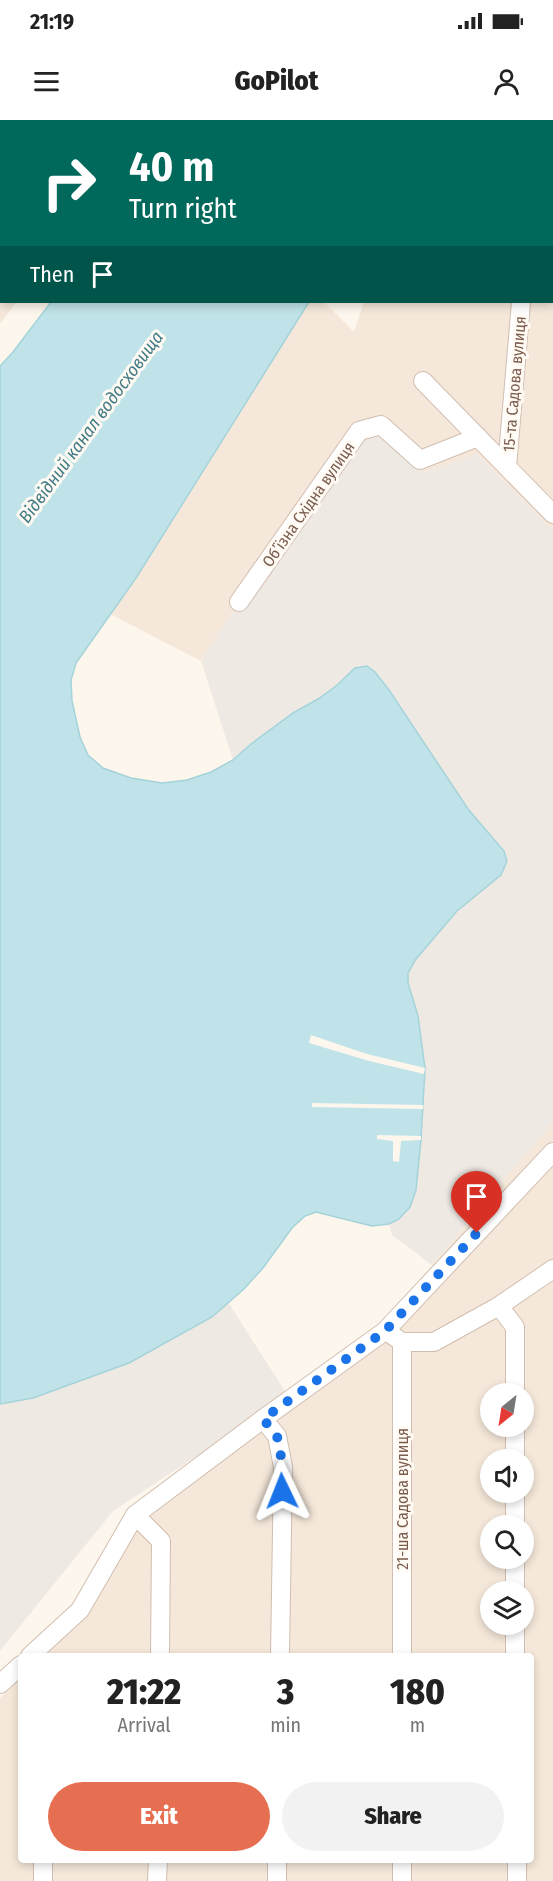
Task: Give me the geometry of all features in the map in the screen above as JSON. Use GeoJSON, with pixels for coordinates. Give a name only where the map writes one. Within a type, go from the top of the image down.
{"type":"FeatureCollection","features":[{"type":"Feature","properties":{"kind":"street","name":"15-та Садова вулиця"},"geometry":{"type":"LineString","coordinates":[[507,467],[521,303]]}},
{"type":"Feature","properties":{"kind":"street"},"geometry":{"type":"LineString","coordinates":[[423,381],[553,514]]}},
{"type":"Feature","properties":{"kind":"street","name":"Обʼїзна Східна вулиця"},"geometry":{"type":"LineString","coordinates":[[239,602],[359,431],[381,425],[420,460],[478,437]]}},
{"type":"Feature","properties":{"kind":"street"},"geometry":{"type":"LineString","coordinates":[[36,1653],[80,1610],[135,1515],[385,1331],[553,1152]]}},
{"type":"Feature","properties":{"kind":"street"},"geometry":{"type":"LineString","coordinates":[[385,1331],[402,1342],[434,1342],[498,1306],[553,1269]]}},
{"type":"Feature","properties":{"kind":"street"},"geometry":{"type":"LineString","coordinates":[[498,1306],[515,1327],[515,1383]]}},
{"type":"Feature","properties":{"kind":"street","name":"21-ша Садова вулиця"},"geometry":{"type":"LineString","coordinates":[[402,1342],[402,1653]]}},
{"type":"Feature","properties":{"kind":"street"},"geometry":{"type":"LineString","coordinates":[[263,1419],[277,1436],[283,1467],[280,1653]]}},
{"type":"Feature","properties":{"kind":"street"},"geometry":{"type":"LineString","coordinates":[[135,1515],[161,1540],[160,1653]]}},
{"type":"Feature","properties":{"kind":"street"},"geometry":{"type":"LineString","coordinates":[[515,1635],[515,1653]]}},
{"type":"Feature","properties":{"kind":"street"},"geometry":{"type":"LineString","coordinates":[[0,1684],[18,1668]]}},
{"type":"Feature","properties":{"kind":"street"},"geometry":{"type":"LineString","coordinates":[[43,1881],[44,1863]]}},
{"type":"Feature","properties":{"kind":"street"},"geometry":{"type":"LineString","coordinates":[[157,1881],[158,1863]]}},
{"type":"Feature","properties":{"kind":"street"},"geometry":{"type":"LineString","coordinates":[[277,1863],[277,1881]]}},
{"type":"Feature","properties":{"kind":"street"},"geometry":{"type":"LineString","coordinates":[[402,1863],[402,1881]]}},
{"type":"Feature","properties":{"kind":"street"},"geometry":{"type":"LineString","coordinates":[[517,1863],[517,1881]]}},
{"type":"Feature","properties":{"kind":"shaded area"},"geometry":{"type":"Polygon","coordinates":[[[0,303],[15,303],[0,324],[0,303]]]}},
{"type":"Feature","properties":{"kind":"shaded area"},"geometry":{"type":"Polygon","coordinates":[[[308,303],[325,303],[354,332],[364,303],[553,303],[553,531],[477,454],[425,472],[356,420],[201,661],[110,614],[136,578],[308,303]]]}},
{"type":"Feature","properties":{"kind":"shaded area"},"geometry":{"type":"Polygon","coordinates":[[[356,420],[425,472],[477,454],[553,531],[553,1122],[432,1265],[392,1235],[389,1224],[399,1219],[416,1190],[421,1140],[425,1068],[408,973],[416,959],[457,911],[488,886],[468,809],[375,672],[355,668],[336,686],[293,713],[233,760],[201,661],[356,420]]]}},
{"type":"Feature","properties":{"kind":"shaded area"},"geometry":{"type":"Polygon","coordinates":[[[553,1122],[553,1881],[0,1881],[0,1698],[18,1681],[18,1863],[534,1863],[534,1653],[47,1653],[78,1624],[147,1515],[386,1320],[553,1122]]]}},
{"type":"Feature","properties":{"kind":"shaded area"},"geometry":{"type":"Polygon","coordinates":[[[228,1302],[286,1393],[233,1432],[113,1511],[0,1651],[0,1404],[33,1398],[129,1363],[212,1317],[228,1302]]]}},
{"type":"Feature","properties":{"kind":"water","name":"Відвідний канал водосховища"},"geometry":{"type":"Polygon","coordinates":[[[50,303],[308,303],[136,578],[76,663],[71,680],[72,701],[80,737],[88,755],[103,768],[131,778],[162,783],[187,780],[211,772],[233,760],[293,713],[336,686],[355,668],[367,666],[375,672],[389,690],[468,809],[504,851],[507,861],[501,875],[457,911],[416,959],[408,973],[408,983],[418,1016],[425,1068],[416,1190],[410,1207],[399,1219],[389,1224],[372,1226],[316,1212],[305,1216],[292,1228],[263,1268],[244,1289],[212,1317],[129,1363],[33,1398],[0,1404],[0,366],[50,303]]]}},
{"type":"Feature","properties":{"kind":"pier"},"geometry":{"type":"Polygon","coordinates":[[[311,1035],[367,1054],[425,1068],[424,1074],[309,1043],[311,1035]]]}},
{"type":"Feature","properties":{"kind":"pier"},"geometry":{"type":"Polygon","coordinates":[[[312,1103],[423,1105],[423,1109],[312,1107],[312,1103]]]}},
{"type":"Feature","properties":{"kind":"pier"},"geometry":{"type":"Polygon","coordinates":[[[377,1135],[421,1136],[421,1140],[401,1141],[399,1162],[393,1161],[393,1141],[377,1139],[377,1135]]]}},
{"type":"Feature","properties":{"kind":"route"},"geometry":{"type":"LineString","coordinates":[[282,1491],[283,1467],[277,1436],[263,1419],[385,1331],[477,1233]]}}]}
